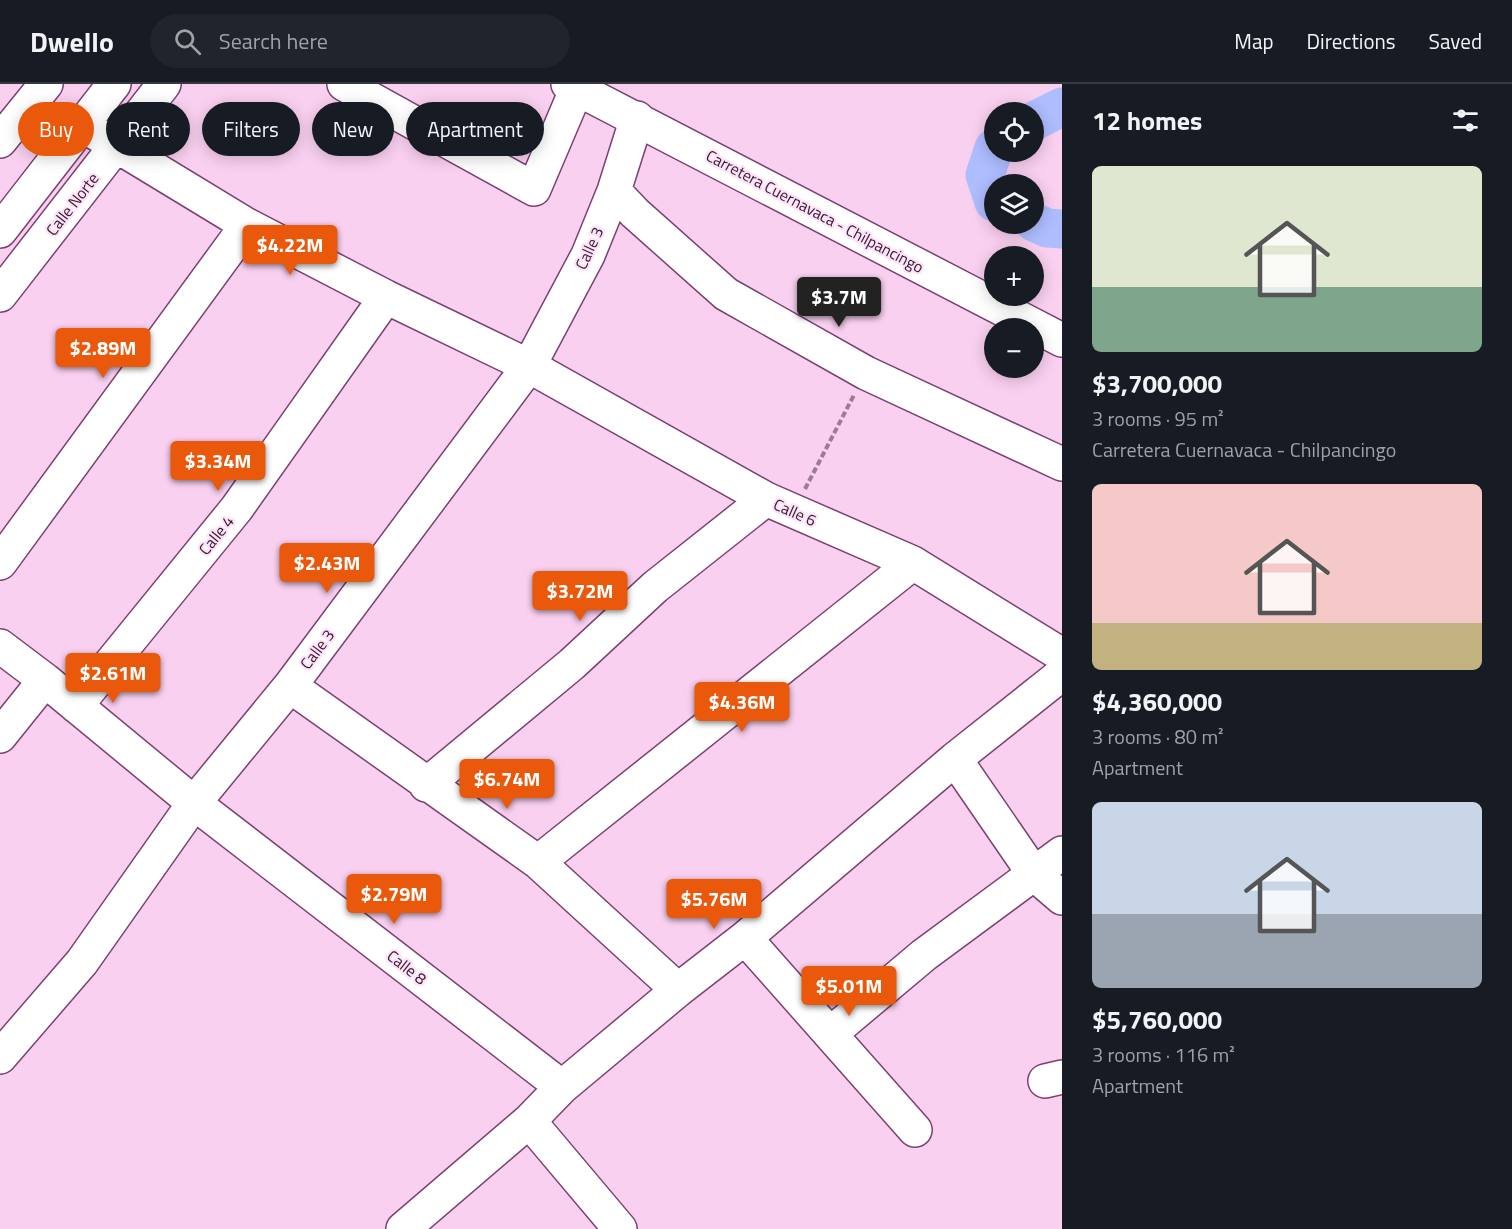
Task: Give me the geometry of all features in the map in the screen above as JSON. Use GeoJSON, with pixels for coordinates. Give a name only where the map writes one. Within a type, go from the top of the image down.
{"type":"FeatureCollection","features":[{"type":"Feature","properties":{"kind":"street"},"geometry":{"type":"LineString","coordinates":[[0,141],[46,84]]}},
{"type":"Feature","properties":{"kind":"street"},"geometry":{"type":"LineString","coordinates":[[94,112],[114,84]]}},
{"type":"Feature","properties":{"kind":"street","name":"Calle Norte"},"geometry":{"type":"LineString","coordinates":[[151,102],[164,84]]}},
{"type":"Feature","properties":{"kind":"street"},"geometry":{"type":"LineString","coordinates":[[344,84],[534,189],[572,86]]}},
{"type":"Feature","properties":{"kind":"street","name":"Carretera Cuernavaca - Chilpancingo"},"geometry":{"type":"LineString","coordinates":[[572,86],[1062,340]]}},
{"type":"Feature","properties":{"kind":"street","name":"Calle 3"},"geometry":{"type":"LineString","coordinates":[[0,1057],[82,962],[194,803],[290,686],[530,366],[588,255],[614,191],[637,118]]}},
{"type":"Feature","properties":{"kind":"street"},"geometry":{"type":"LineString","coordinates":[[0,231],[60,156]]}},
{"type":"Feature","properties":{"kind":"street","name":"Calle Norte"},"geometry":{"type":"LineString","coordinates":[[0,295],[111,156]]}},
{"type":"Feature","properties":{"kind":"street","name":"Calle 6"},"geometry":{"type":"LineString","coordinates":[[133,156],[247,225],[386,297],[530,366],[779,505],[913,563],[1062,655]]}},
{"type":"Feature","properties":{"kind":"street"},"geometry":{"type":"LineString","coordinates":[[614,191],[635,213],[726,294],[866,373],[1062,464]]}},
{"type":"Feature","properties":{"kind":"street"},"geometry":{"type":"LineString","coordinates":[[0,563],[247,225]]}},
{"type":"Feature","properties":{"kind":"street","name":"Calle 4"},"geometry":{"type":"LineString","coordinates":[[76,706],[237,508],[386,297]]}},
{"type":"Feature","properties":{"kind":"street"},"geometry":{"type":"LineString","coordinates":[[426,785],[572,664],[655,587],[779,505]]}},
{"type":"Feature","properties":{"kind":"street"},"geometry":{"type":"LineString","coordinates":[[538,862],[913,563]]}},
{"type":"Feature","properties":{"kind":"street","name":"Calle 8"},"geometry":{"type":"LineString","coordinates":[[0,646],[45,680],[194,803],[562,1087]]}},
{"type":"Feature","properties":{"kind":"street"},"geometry":{"type":"LineString","coordinates":[[403,1229],[529,1121],[562,1087],[678,990],[745,939],[955,759],[1062,674]]}},
{"type":"Feature","properties":{"kind":"street"},"geometry":{"type":"LineString","coordinates":[[0,736],[45,680]]}},
{"type":"Feature","properties":{"kind":"street"},"geometry":{"type":"LineString","coordinates":[[290,686],[426,785],[538,862],[678,990]]}},
{"type":"Feature","properties":{"kind":"street"},"geometry":{"type":"LineString","coordinates":[[955,759],[1034,874],[1062,898]]}},
{"type":"Feature","properties":{"kind":"street"},"geometry":{"type":"LineString","coordinates":[[830,1034],[924,955],[1062,853]]}},
{"type":"Feature","properties":{"kind":"street"},"geometry":{"type":"LineString","coordinates":[[745,939],[915,1130]]}},
{"type":"Feature","properties":{"kind":"street"},"geometry":{"type":"LineString","coordinates":[[529,1121],[620,1229]]}},
{"type":"Feature","properties":{"kind":"path"},"geometry":{"type":"LineString","coordinates":[[779,505],[866,373]]}},
{"type":"Feature","properties":{"kind":"waterway"},"geometry":{"type":"LineString","coordinates":[[1044,116],[1062,107]]}},
{"type":"Feature","properties":{"kind":"waterway"},"geometry":{"type":"LineString","coordinates":[[985,174],[989,162]]}},
{"type":"Feature","properties":{"kind":"waterway"},"geometry":{"type":"LineString","coordinates":[[1044,227],[1062,229]]}}]}
